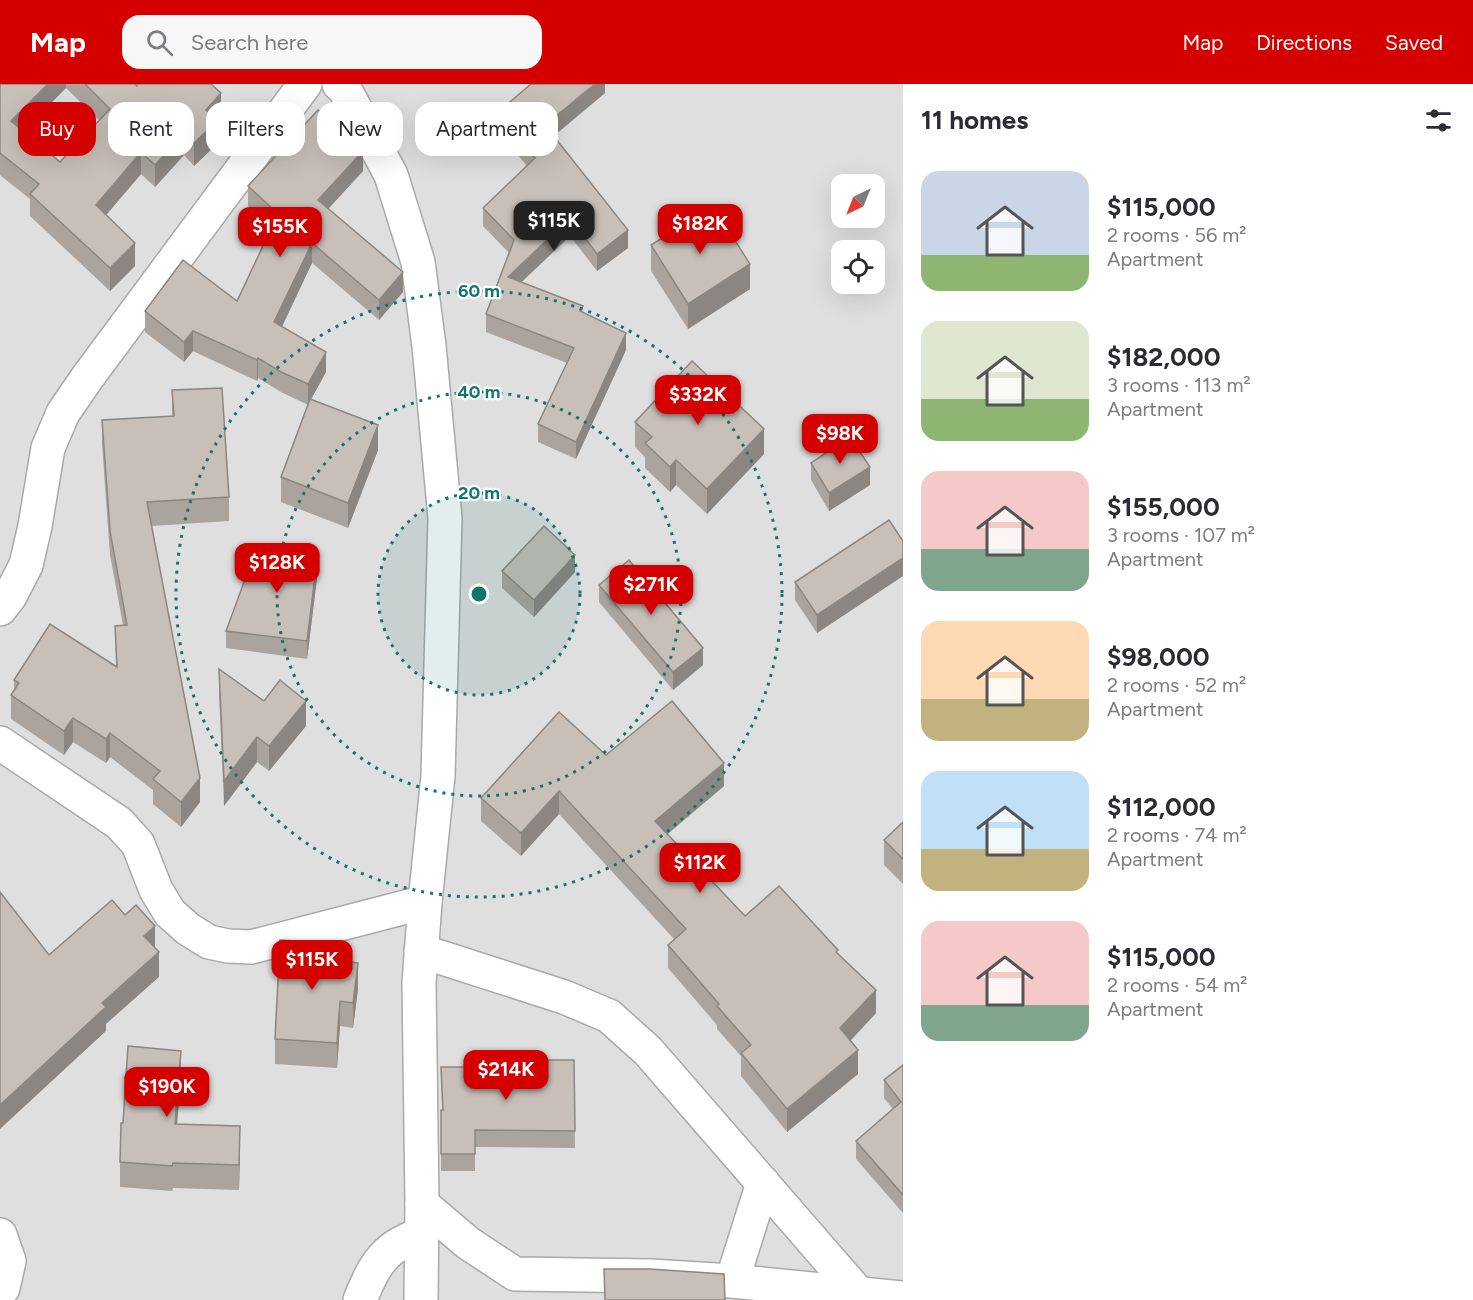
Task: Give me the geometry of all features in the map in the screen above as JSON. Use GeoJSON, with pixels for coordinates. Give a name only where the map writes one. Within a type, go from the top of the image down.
{"type":"FeatureCollection","features":[{"type":"Feature","properties":{"kind":"street"},"geometry":{"type":"LineString","coordinates":[[0,609],[10,596],[26,565],[48,448],[63,413],[305,84]]}},
{"type":"Feature","properties":{"kind":"street"},"geometry":{"type":"LineString","coordinates":[[343,85],[391,175],[418,262],[429,346],[445,518],[438,776],[424,902],[419,983],[421,1300]]}},
{"type":"Feature","properties":{"kind":"street"},"geometry":{"type":"LineString","coordinates":[[0,744],[119,823],[138,844],[156,890],[170,914],[188,929],[210,942],[251,947],[424,902]]}},
{"type":"Feature","properties":{"kind":"street"},"geometry":{"type":"LineString","coordinates":[[421,951],[564,997],[609,1016],[648,1051],[858,1293]]}},
{"type":"Feature","properties":{"kind":"street"},"geometry":{"type":"LineString","coordinates":[[732,1281],[763,1183]]}},
{"type":"Feature","properties":{"kind":"street"},"geometry":{"type":"LineString","coordinates":[[422,1218],[468,1243],[521,1287],[651,1275],[903,1298]]}},
{"type":"Feature","properties":{"kind":"street"},"geometry":{"type":"LineString","coordinates":[[360,1300],[371,1272],[422,1218]]}},
{"type":"Feature","properties":{"kind":"street"},"geometry":{"type":"LineString","coordinates":[[0,1235],[9,1261],[3,1288],[0,1291]]}},
{"type":"Feature","properties":{"kind":"shaded area"},"geometry":{"type":"Polygon","coordinates":[[[0,84],[903,84],[903,1300],[0,1300],[0,84]]]}},
{"type":"Feature","properties":{"kind":"building"},"geometry":{"type":"Polygon","coordinates":[[[0,84],[48,84],[30,102],[18,102],[18,114],[11,121],[18,127],[18,156],[53,156],[60,162],[66,156],[96,156],[96,124],[108,111],[108,156],[138,156],[96,205],[135,243],[110,268],[30,194],[39,184],[0,153],[0,84]]]}},
{"type":"Feature","properties":{"kind":"building"},"geometry":{"type":"Polygon","coordinates":[[[85,84],[135,84],[137,86],[138,84],[211,84],[221,93],[213,102],[206,102],[206,132],[194,143],[194,102],[108,102],[108,107],[85,84]]]}},
{"type":"Feature","properties":{"kind":"building"},"geometry":{"type":"Polygon","coordinates":[[[531,84],[595,84],[558,114],[558,102],[510,102],[531,84]]]}},
{"type":"Feature","properties":{"kind":"building"},"geometry":{"type":"Polygon","coordinates":[[[317,111],[317,156],[358,156],[318,200],[403,272],[379,300],[312,243],[274,322],[326,352],[308,384],[281,372],[258,358],[257,360],[193,331],[184,342],[145,311],[183,260],[237,301],[278,214],[248,186],[276,156],[305,156],[305,124],[317,111]]]}},
{"type":"Feature","properties":{"kind":"building"},"geometry":{"type":"Polygon","coordinates":[[[558,141],[628,230],[597,254],[570,218],[508,277],[583,306],[580,311],[626,333],[576,442],[538,424],[574,348],[486,314],[514,240],[483,208],[535,158],[533,156],[558,156],[558,141]]]}},
{"type":"Feature","properties":{"kind":"building"},"geometry":{"type":"Polygon","coordinates":[[[145,156],[163,156],[155,165],[145,156]]]}},
{"type":"Feature","properties":{"kind":"building"},"geometry":{"type":"Polygon","coordinates":[[[713,206],[750,264],[688,304],[651,245],[713,206]]]}},
{"type":"Feature","properties":{"kind":"building"},"geometry":{"type":"Polygon","coordinates":[[[692,361],[764,429],[707,489],[676,460],[670,467],[645,443],[652,437],[635,422],[692,361]]]}},
{"type":"Feature","properties":{"kind":"building"},"geometry":{"type":"Polygon","coordinates":[[[222,388],[229,497],[147,502],[200,778],[181,802],[153,779],[160,771],[110,733],[106,739],[73,718],[64,731],[11,695],[19,683],[14,680],[50,624],[117,667],[115,626],[127,625],[110,531],[102,420],[174,416],[172,390],[222,388]]]}},
{"type":"Feature","properties":{"kind":"building"},"geometry":{"type":"Polygon","coordinates":[[[310,399],[378,425],[348,503],[281,477],[310,399]]]}},
{"type":"Feature","properties":{"kind":"building"},"geometry":{"type":"Polygon","coordinates":[[[850,437],[870,467],[829,493],[811,463],[850,437]]]}},
{"type":"Feature","properties":{"kind":"building"},"geometry":{"type":"Polygon","coordinates":[[[889,520],[903,541],[903,558],[817,615],[795,582],[889,520]]]}},
{"type":"Feature","properties":{"kind":"building"},"geometry":{"type":"Polygon","coordinates":[[[544,526],[575,555],[534,600],[502,571],[544,526]]]}},
{"type":"Feature","properties":{"kind":"building"},"geometry":{"type":"Polygon","coordinates":[[[258,544],[318,552],[307,641],[226,631],[258,544]]]}},
{"type":"Feature","properties":{"kind":"building"},"geometry":{"type":"Polygon","coordinates":[[[629,560],[703,648],[673,672],[599,585],[629,560]]]}},
{"type":"Feature","properties":{"kind":"building"},"geometry":{"type":"Polygon","coordinates":[[[219,669],[264,701],[280,680],[306,701],[269,746],[257,737],[224,781],[219,669]]]}},
{"type":"Feature","properties":{"kind":"building"},"geometry":{"type":"Polygon","coordinates":[[[672,701],[724,763],[655,821],[745,916],[779,886],[838,950],[836,952],[876,990],[840,1028],[858,1050],[787,1109],[741,1053],[751,1045],[668,945],[686,929],[559,791],[521,833],[481,798],[559,712],[606,755],[672,701]]]}},
{"type":"Feature","properties":{"kind":"building"},"geometry":{"type":"Polygon","coordinates":[[[903,822],[903,859],[884,840],[903,822]]]}},
{"type":"Feature","properties":{"kind":"building"},"geometry":{"type":"Polygon","coordinates":[[[0,892],[49,955],[112,900],[125,915],[136,905],[155,926],[144,936],[159,952],[102,1003],[106,1007],[0,1105],[0,892]]]}},
{"type":"Feature","properties":{"kind":"building"},"geometry":{"type":"Polygon","coordinates":[[[280,940],[343,944],[341,961],[358,963],[353,1003],[340,1001],[337,1043],[275,1039],[280,940]]]}},
{"type":"Feature","properties":{"kind":"building"},"geometry":{"type":"Polygon","coordinates":[[[128,1046],[181,1051],[175,1124],[240,1126],[239,1165],[173,1163],[172,1166],[120,1162],[128,1046]]]}},
{"type":"Feature","properties":{"kind":"building"},"geometry":{"type":"Polygon","coordinates":[[[511,1060],[574,1060],[575,1131],[475,1130],[475,1154],[441,1154],[441,1110],[443,1110],[441,1067],[511,1067],[511,1060]]]}},
{"type":"Feature","properties":{"kind":"building"},"geometry":{"type":"Polygon","coordinates":[[[903,1065],[903,1195],[856,1141],[901,1102],[884,1080],[903,1065]]]}},
{"type":"Feature","properties":{"kind":"building"},"geometry":{"type":"Polygon","coordinates":[[[604,1269],[650,1269],[724,1274],[725,1300],[605,1300],[604,1269]]]}}]}
